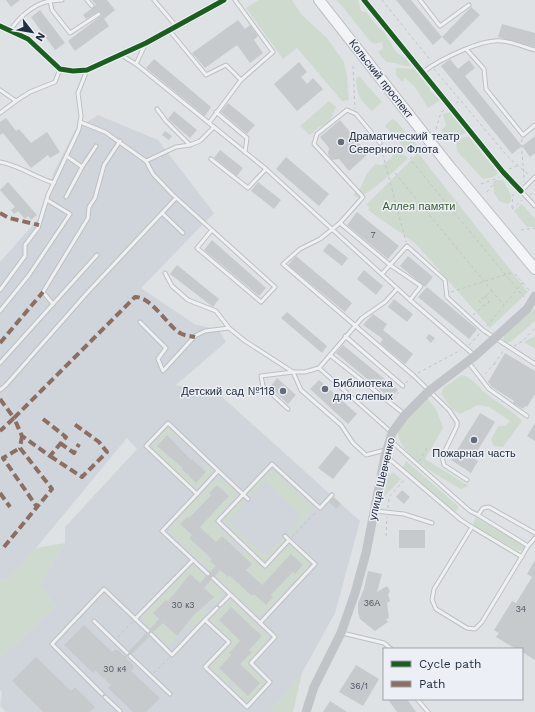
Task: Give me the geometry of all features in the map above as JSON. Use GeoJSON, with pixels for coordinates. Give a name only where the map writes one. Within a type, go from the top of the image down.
{"type":"FeatureCollection","features":[{"type":"Feature","properties":{"kind":"main road","name":"Кольский проспект"},"geometry":{"type":"LineString","coordinates":[[319,0],[450,167],[535,269]]}},
{"type":"Feature","properties":{"kind":"main road","name":"улица Шевченко"},"geometry":{"type":"LineString","coordinates":[[306,712],[321,671],[341,633],[355,593],[375,511],[386,453],[391,437],[405,414],[429,391],[472,359],[527,309],[532,293]]}},
{"type":"Feature","properties":{"kind":"street"},"geometry":{"type":"LineString","coordinates":[[0,26],[28,39],[60,69],[73,71],[87,70],[146,43],[224,0]]}},
{"type":"Feature","properties":{"kind":"street"},"geometry":{"type":"LineString","coordinates":[[364,0],[450,107],[521,191]]}},
{"type":"Feature","properties":{"kind":"lane"},"geometry":{"type":"LineString","coordinates":[[11,30],[16,21],[41,2],[62,0]]}},
{"type":"Feature","properties":{"kind":"lane"},"geometry":{"type":"LineString","coordinates":[[87,0],[92,6]]}},
{"type":"Feature","properties":{"kind":"lane"},"geometry":{"type":"LineString","coordinates":[[154,0],[176,26]]}},
{"type":"Feature","properties":{"kind":"lane"},"geometry":{"type":"LineString","coordinates":[[209,123],[240,80],[273,52],[235,0]]}},
{"type":"Feature","properties":{"kind":"lane"},"geometry":{"type":"LineString","coordinates":[[420,0],[440,26],[469,4]]}},
{"type":"Feature","properties":{"kind":"lane"},"geometry":{"type":"LineString","coordinates":[[50,1],[52,10],[70,33],[99,14]]}},
{"type":"Feature","properties":{"kind":"lane"},"geometry":{"type":"LineString","coordinates":[[168,30],[206,75],[226,65],[240,80]]}},
{"type":"Feature","properties":{"kind":"lane"},"geometry":{"type":"LineString","coordinates":[[423,72],[433,64],[479,44],[502,41],[535,50]]}},
{"type":"Feature","properties":{"kind":"lane"},"geometry":{"type":"LineString","coordinates":[[136,64],[146,43]]}},
{"type":"Feature","properties":{"kind":"lane"},"geometry":{"type":"LineString","coordinates":[[467,50],[484,69],[486,89],[523,135],[535,125]]}},
{"type":"Feature","properties":{"kind":"lane"},"geometry":{"type":"LineString","coordinates":[[120,55],[136,64],[266,169],[382,274],[472,359],[480,379],[489,389],[527,416]]}},
{"type":"Feature","properties":{"kind":"lane"},"geometry":{"type":"LineString","coordinates":[[0,113],[30,92],[55,82],[60,69]]}},
{"type":"Feature","properties":{"kind":"lane"},"geometry":{"type":"LineString","coordinates":[[0,290],[25,256],[25,245],[38,228],[54,183],[68,157],[79,129],[78,93],[87,70]]}},
{"type":"Feature","properties":{"kind":"lane"},"geometry":{"type":"LineString","coordinates":[[0,90],[16,101]]}},
{"type":"Feature","properties":{"kind":"lane"},"geometry":{"type":"LineString","coordinates":[[157,109],[166,121],[190,145]]}},
{"type":"Feature","properties":{"kind":"lane"},"geometry":{"type":"LineString","coordinates":[[380,143],[356,114],[347,110],[317,134],[314,144],[363,197],[340,223],[320,238],[300,249],[283,264],[355,325],[449,410],[457,422],[454,434],[442,457],[444,465],[468,480]]}},
{"type":"Feature","properties":{"kind":"lane"},"geometry":{"type":"LineString","coordinates":[[216,112],[247,138],[245,152]]}},
{"type":"Feature","properties":{"kind":"lane"},"geometry":{"type":"LineString","coordinates":[[80,122],[105,132],[120,141],[146,161],[154,174],[176,198],[275,287],[261,302],[197,248],[211,231]]}},
{"type":"Feature","properties":{"kind":"lane"},"geometry":{"type":"LineString","coordinates":[[146,161],[176,147],[190,145],[200,141],[214,127]]}},
{"type":"Feature","properties":{"kind":"lane"},"geometry":{"type":"LineString","coordinates":[[53,304],[43,292],[88,218],[89,207],[95,198],[104,165],[120,141]]}},
{"type":"Feature","properties":{"kind":"lane"},"geometry":{"type":"LineString","coordinates":[[66,197],[82,167],[96,146]]}},
{"type":"Feature","properties":{"kind":"lane"},"geometry":{"type":"LineString","coordinates":[[68,157],[82,167]]}},
{"type":"Feature","properties":{"kind":"lane"},"geometry":{"type":"LineString","coordinates":[[211,159],[248,188],[266,169]]}},
{"type":"Feature","properties":{"kind":"lane"},"geometry":{"type":"LineString","coordinates":[[0,162],[15,165],[40,178],[54,183]]}},
{"type":"Feature","properties":{"kind":"lane"},"geometry":{"type":"LineString","coordinates":[[534,178],[521,191],[535,206]]}},
{"type":"Feature","properties":{"kind":"lane"},"geometry":{"type":"LineString","coordinates":[[0,390],[176,198]]}},
{"type":"Feature","properties":{"kind":"lane"},"geometry":{"type":"LineString","coordinates":[[0,311],[29,275],[70,214],[47,200]]}},
{"type":"Feature","properties":{"kind":"lane"},"geometry":{"type":"LineString","coordinates":[[162,213],[183,233]]}},
{"type":"Feature","properties":{"kind":"lane"},"geometry":{"type":"LineString","coordinates":[[340,223],[390,264],[421,286],[410,300]]}},
{"type":"Feature","properties":{"kind":"lane"},"geometry":{"type":"LineString","coordinates":[[382,274],[407,246],[445,280],[447,297],[495,338],[535,364]]}},
{"type":"Feature","properties":{"kind":"lane"},"geometry":{"type":"LineString","coordinates":[[0,363],[96,255]]}},
{"type":"Feature","properties":{"kind":"lane"},"geometry":{"type":"LineString","coordinates":[[165,273],[172,286],[188,300],[216,311],[229,328],[293,372],[301,390],[341,425],[348,437],[358,449],[366,455],[386,453],[408,476],[461,520],[522,557]]}},
{"type":"Feature","properties":{"kind":"lane"},"geometry":{"type":"LineString","coordinates":[[288,410],[263,386],[261,376],[305,372],[319,368],[355,325],[370,311],[385,302],[398,289]]}},
{"type":"Feature","properties":{"kind":"lane"},"geometry":{"type":"LineString","coordinates":[[140,322],[166,348],[158,359],[163,371],[195,336],[205,331],[229,328]]}},
{"type":"Feature","properties":{"kind":"lane"},"geometry":{"type":"LineString","coordinates":[[345,336],[403,386]]}},
{"type":"Feature","properties":{"kind":"lane"},"geometry":{"type":"LineString","coordinates":[[330,355],[405,414]]}},
{"type":"Feature","properties":{"kind":"lane"},"geometry":{"type":"LineString","coordinates":[[319,368],[391,437],[417,465],[470,511],[528,546]]}},
{"type":"Feature","properties":{"kind":"lane"},"geometry":{"type":"LineString","coordinates":[[197,494],[146,446],[168,423],[248,499]]}},
{"type":"Feature","properties":{"kind":"lane"},"geometry":{"type":"LineString","coordinates":[[289,540],[265,566],[218,521],[272,464],[320,508],[332,495]]}},
{"type":"Feature","properties":{"kind":"lane"},"geometry":{"type":"LineString","coordinates":[[208,574],[162,531],[218,471]]}},
{"type":"Feature","properties":{"kind":"lane"},"geometry":{"type":"LineString","coordinates":[[478,515],[483,508],[489,507],[535,533]]}},
{"type":"Feature","properties":{"kind":"lane"},"geometry":{"type":"LineString","coordinates":[[375,511],[387,511],[404,514],[432,523]]}},
{"type":"Feature","properties":{"kind":"lane"},"geometry":{"type":"LineString","coordinates":[[472,527],[434,589],[432,596],[436,609],[467,628],[475,629],[482,622],[528,546],[535,538]]}},
{"type":"Feature","properties":{"kind":"lane"},"geometry":{"type":"LineString","coordinates":[[260,623],[315,564],[285,536]]}},
{"type":"Feature","properties":{"kind":"lane"},"geometry":{"type":"LineString","coordinates":[[135,619],[193,560]]}},
{"type":"Feature","properties":{"kind":"lane"},"geometry":{"type":"LineString","coordinates":[[205,620],[229,642],[205,667],[247,707],[270,682],[250,663],[275,638],[212,578]]}},
{"type":"Feature","properties":{"kind":"lane"},"geometry":{"type":"LineString","coordinates":[[120,712],[52,644],[104,589],[148,631]]}},
{"type":"Feature","properties":{"kind":"lane"},"geometry":{"type":"LineString","coordinates":[[220,605],[230,595]]}},
{"type":"Feature","properties":{"kind":"lane"},"geometry":{"type":"LineString","coordinates":[[151,634],[172,654],[217,608]]}},
{"type":"Feature","properties":{"kind":"lane"},"geometry":{"type":"LineString","coordinates":[[94,621],[127,653]]}},
{"type":"Feature","properties":{"kind":"lane"},"geometry":{"type":"LineString","coordinates":[[341,633],[384,643],[390,648]]}},
{"type":"Feature","properties":{"kind":"lane"},"geometry":{"type":"LineString","coordinates":[[130,656],[170,694]]}},
{"type":"Feature","properties":{"kind":"lane"},"geometry":{"type":"LineString","coordinates":[[418,700],[428,712]]}},
{"type":"Feature","properties":{"kind":"path"},"geometry":{"type":"LineString","coordinates":[[382,0],[433,64],[435,70],[509,158],[534,178]]}},
{"type":"Feature","properties":{"kind":"path"},"geometry":{"type":"LineString","coordinates":[[353,66],[356,114]]}},
{"type":"Feature","properties":{"kind":"path"},"geometry":{"type":"LineString","coordinates":[[436,129],[441,112],[461,100]]}},
{"type":"Feature","properties":{"kind":"path"},"geometry":{"type":"LineString","coordinates":[[523,135],[521,158],[524,169],[524,182]]}},
{"type":"Feature","properties":{"kind":"path"},"geometry":{"type":"LineString","coordinates":[[380,143],[407,246]]}},
{"type":"Feature","properties":{"kind":"path"},"geometry":{"type":"LineString","coordinates":[[421,150],[410,159],[524,298]]}},
{"type":"Feature","properties":{"kind":"path"},"geometry":{"type":"LineString","coordinates":[[395,173],[505,306]]}},
{"type":"Feature","properties":{"kind":"path"},"geometry":{"type":"LineString","coordinates":[[481,184],[498,178]]}},
{"type":"Feature","properties":{"kind":"path"},"geometry":{"type":"LineString","coordinates":[[512,208],[513,194]]}},
{"type":"Feature","properties":{"kind":"path"},"geometry":{"type":"LineString","coordinates":[[450,208],[460,200]]}},
{"type":"Feature","properties":{"kind":"path"},"geometry":{"type":"LineString","coordinates":[[521,230],[535,228]]}},
{"type":"Feature","properties":{"kind":"path"},"geometry":{"type":"LineString","coordinates":[[447,294],[484,281],[514,273],[532,293]]}},
{"type":"Feature","properties":{"kind":"path"},"geometry":{"type":"LineString","coordinates":[[484,306],[479,301],[492,291]]}},
{"type":"Feature","properties":{"kind":"path"},"geometry":{"type":"LineString","coordinates":[[470,318],[489,302],[485,296]]}},
{"type":"Feature","properties":{"kind":"path"},"geometry":{"type":"LineString","coordinates":[[480,379],[508,347],[522,341],[535,328]]}},
{"type":"Feature","properties":{"kind":"path"},"geometry":{"type":"LineString","coordinates":[[494,364],[499,364]]}},
{"type":"Feature","properties":{"kind":"path"},"geometry":{"type":"LineString","coordinates":[[417,465],[427,448]]}},
{"type":"Feature","properties":{"kind":"path"},"geometry":{"type":"LineString","coordinates":[[386,536],[389,497],[408,476]]}},
{"type":"Feature","properties":{"kind":"path"},"geometry":{"type":"LineString","coordinates":[[289,540],[320,508]]}},
{"type":"Feature","properties":{"kind":"path"},"geometry":{"type":"LineString","coordinates":[[114,640],[135,619]]}},
{"type":"Feature","properties":{"kind":"path"},"geometry":{"type":"LineString","coordinates":[[151,676],[172,654]]}},
{"type":"Feature","properties":{"kind":"shaded area"},"geometry":{"type":"Polygon","coordinates":[[[98,115],[158,140],[214,213],[141,288],[196,325],[218,329],[226,342],[176,385],[220,395],[360,521],[335,613],[302,673],[270,712],[6,712],[0,706],[2,693],[0,690],[0,658],[56,606],[39,585],[65,543],[65,527],[137,449],[127,438],[36,548],[9,578],[0,581],[0,262],[38,219],[54,172],[75,130],[98,115]]]}},
{"type":"Feature","properties":{"kind":"green space"},"geometry":{"type":"Polygon","coordinates":[[[259,0],[292,0],[301,14],[327,38],[344,62],[349,100],[342,101],[297,48],[283,59],[246,8],[259,0]]]}},
{"type":"Feature","properties":{"kind":"green space"},"geometry":{"type":"Polygon","coordinates":[[[337,0],[358,0],[361,11],[366,12],[384,32],[396,52],[406,59],[411,66],[386,62],[378,52],[383,48],[382,42],[374,44],[370,41],[337,0]]]}},
{"type":"Feature","properties":{"kind":"green space"},"geometry":{"type":"Polygon","coordinates":[[[396,68],[416,69],[420,76],[429,85],[430,91],[440,100],[428,108],[415,87],[405,78],[402,82],[396,75],[396,68]]]}},
{"type":"Feature","properties":{"kind":"green space"},"geometry":{"type":"Polygon","coordinates":[[[359,76],[382,102],[372,111],[362,101],[358,94],[356,79],[359,76]]]}},
{"type":"Feature","properties":{"kind":"green space"},"geometry":{"type":"Polygon","coordinates":[[[329,101],[336,107],[329,123],[319,127],[310,135],[300,126],[329,101]]]}},
{"type":"Feature","properties":{"kind":"green space"},"geometry":{"type":"Polygon","coordinates":[[[449,112],[466,133],[453,138],[443,134],[441,130],[446,126],[443,114],[449,112]]]}},
{"type":"Feature","properties":{"kind":"green space"},"geometry":{"type":"Polygon","coordinates":[[[392,119],[397,122],[419,148],[416,153],[409,153],[385,126],[392,119]]]}},
{"type":"Feature","properties":{"kind":"green space"},"geometry":{"type":"Polygon","coordinates":[[[469,137],[498,173],[494,177],[483,179],[457,151],[456,140],[469,137]]]}},
{"type":"Feature","properties":{"kind":"green space"},"geometry":{"type":"Polygon","coordinates":[[[396,149],[408,158],[391,174],[370,190],[358,198],[353,195],[361,187],[366,175],[375,164],[382,165],[391,158],[396,149]]]}},
{"type":"Feature","properties":{"kind":"green space","name":"Аллея памяти"},"geometry":{"type":"Polygon","coordinates":[[[418,153],[528,292],[490,328],[416,244],[368,210],[370,207],[366,205],[418,153]]]}},
{"type":"Feature","properties":{"kind":"green space"},"geometry":{"type":"Polygon","coordinates":[[[503,180],[511,195],[511,201],[508,204],[500,202],[494,193],[493,182],[503,180]]]}},
{"type":"Feature","properties":{"kind":"green space"},"geometry":{"type":"Polygon","coordinates":[[[522,204],[535,219],[535,227],[527,227],[514,211],[522,204]]]}},
{"type":"Feature","properties":{"kind":"green space"},"geometry":{"type":"Polygon","coordinates":[[[535,308],[535,321],[513,340],[508,343],[503,341],[504,334],[535,308]]]}},
{"type":"Feature","properties":{"kind":"green space"},"geometry":{"type":"Polygon","coordinates":[[[535,336],[535,349],[524,342],[535,336]]]}},
{"type":"Feature","properties":{"kind":"green space"},"geometry":{"type":"Polygon","coordinates":[[[462,375],[469,378],[485,393],[518,416],[522,421],[503,447],[494,446],[491,440],[498,426],[505,426],[510,421],[489,407],[478,405],[460,414],[452,409],[441,394],[443,388],[462,375]]]}},
{"type":"Feature","properties":{"kind":"green space"},"geometry":{"type":"Polygon","coordinates":[[[427,398],[436,409],[443,428],[425,459],[469,486],[461,489],[443,478],[410,455],[402,445],[398,436],[399,427],[407,416],[427,398]]]}},
{"type":"Feature","properties":{"kind":"green space"},"geometry":{"type":"Polygon","coordinates":[[[168,426],[174,431],[173,437],[171,439],[167,435],[157,446],[183,468],[182,469],[196,483],[206,472],[202,468],[205,465],[209,465],[212,469],[212,473],[199,487],[192,486],[152,448],[151,442],[168,426]]]}},
{"type":"Feature","properties":{"kind":"green space"},"geometry":{"type":"Polygon","coordinates":[[[406,461],[458,506],[458,510],[453,511],[405,469],[403,467],[406,461]]]}},
{"type":"Feature","properties":{"kind":"green space"},"geometry":{"type":"Polygon","coordinates":[[[271,470],[274,470],[315,509],[290,536],[287,533],[302,517],[265,481],[250,497],[247,495],[248,492],[271,470]]]}},
{"type":"Feature","properties":{"kind":"green space"},"geometry":{"type":"Polygon","coordinates":[[[394,473],[401,479],[384,497],[388,475],[394,473]]]}},
{"type":"Feature","properties":{"kind":"green space"},"geometry":{"type":"Polygon","coordinates":[[[216,478],[223,480],[235,491],[235,497],[213,522],[233,540],[230,543],[222,536],[216,542],[200,527],[229,496],[217,485],[210,493],[211,495],[189,518],[188,517],[180,524],[192,535],[190,538],[228,577],[229,575],[252,596],[254,594],[266,604],[273,597],[271,595],[293,572],[303,565],[291,554],[262,585],[246,570],[242,555],[245,551],[265,570],[288,546],[292,546],[309,563],[307,568],[261,616],[253,612],[170,533],[172,526],[216,478]]]}},
{"type":"Feature","properties":{"kind":"green space"},"geometry":{"type":"Polygon","coordinates":[[[242,499],[244,500],[244,503],[228,521],[265,556],[282,539],[285,539],[267,560],[262,559],[224,522],[225,517],[242,499]]]}},
{"type":"Feature","properties":{"kind":"green space"},"geometry":{"type":"Polygon","coordinates":[[[476,517],[525,546],[523,550],[518,551],[474,526],[474,520],[476,517]]]}},
{"type":"Feature","properties":{"kind":"green space"},"geometry":{"type":"Polygon","coordinates":[[[65,543],[39,585],[56,606],[0,658],[0,581],[9,578],[36,548],[65,543]]]}},
{"type":"Feature","properties":{"kind":"green space"},"geometry":{"type":"Polygon","coordinates":[[[192,565],[197,567],[222,591],[222,597],[213,607],[209,603],[214,597],[190,575],[168,601],[166,600],[153,613],[177,636],[199,610],[201,611],[204,608],[208,612],[196,625],[191,624],[169,645],[143,622],[143,616],[192,565]]]}},
{"type":"Feature","properties":{"kind":"green space"},"geometry":{"type":"Polygon","coordinates":[[[228,601],[233,602],[268,637],[266,642],[247,664],[265,684],[249,701],[243,699],[231,688],[235,683],[248,695],[260,683],[240,664],[251,652],[249,650],[262,636],[231,607],[219,620],[240,641],[229,653],[231,655],[219,668],[232,680],[228,685],[211,667],[233,642],[213,623],[211,619],[228,601]]]}},
{"type":"Feature","properties":{"kind":"green space"},"geometry":{"type":"Polygon","coordinates":[[[302,673],[293,712],[270,712],[302,673]]]}},
{"type":"Feature","properties":{"kind":"building"},"geometry":{"type":"Polygon","coordinates":[[[6,0],[20,0],[11,7],[6,0]]]}},
{"type":"Feature","properties":{"kind":"building"},"geometry":{"type":"Polygon","coordinates":[[[92,0],[107,0],[115,10],[104,19],[109,26],[75,51],[68,41],[102,15],[99,11],[86,19],[83,15],[96,5],[92,0]]]}},
{"type":"Feature","properties":{"kind":"building"},"geometry":{"type":"Polygon","coordinates":[[[396,0],[411,0],[442,37],[433,45],[396,0]]]}},
{"type":"Feature","properties":{"kind":"building"},"geometry":{"type":"Polygon","coordinates":[[[471,7],[480,15],[450,45],[442,37],[471,7]]]}},
{"type":"Feature","properties":{"kind":"building"},"geometry":{"type":"Polygon","coordinates":[[[40,10],[65,43],[55,50],[31,17],[40,10]]]}},
{"type":"Feature","properties":{"kind":"building"},"geometry":{"type":"Polygon","coordinates":[[[238,20],[245,29],[250,25],[258,36],[254,40],[263,53],[250,63],[237,45],[205,68],[192,53],[238,20]]]}},
{"type":"Feature","properties":{"kind":"building"},"geometry":{"type":"Polygon","coordinates":[[[502,24],[535,33],[535,47],[498,37],[502,24]]]}},
{"type":"Feature","properties":{"kind":"building"},"geometry":{"type":"Polygon","coordinates":[[[154,59],[211,107],[205,116],[146,68],[154,59]]]}},
{"type":"Feature","properties":{"kind":"building"},"geometry":{"type":"Polygon","coordinates":[[[450,59],[458,69],[469,60],[475,68],[465,76],[522,146],[512,154],[441,66],[450,59]]]}},
{"type":"Feature","properties":{"kind":"building"},"geometry":{"type":"Polygon","coordinates":[[[299,62],[307,72],[301,77],[307,84],[313,78],[323,89],[297,111],[274,84],[299,62]]]}},
{"type":"Feature","properties":{"kind":"building"},"geometry":{"type":"Polygon","coordinates":[[[228,103],[255,125],[247,134],[221,112],[228,103]]]}},
{"type":"Feature","properties":{"kind":"building"},"geometry":{"type":"Polygon","coordinates":[[[174,111],[197,130],[190,138],[168,119],[174,111]]]}},
{"type":"Feature","properties":{"kind":"building"},"geometry":{"type":"Polygon","coordinates":[[[6,118],[16,131],[19,129],[31,143],[47,132],[60,152],[50,158],[48,155],[31,168],[3,133],[0,135],[0,122],[6,118]]]}},
{"type":"Feature","properties":{"kind":"building","name":"Драматический театр Северного Флота"},"geometry":{"type":"Polygon","coordinates":[[[340,120],[368,154],[349,171],[339,159],[332,160],[328,154],[329,148],[320,137],[340,120]]]}},
{"type":"Feature","properties":{"kind":"building"},"geometry":{"type":"Polygon","coordinates":[[[165,131],[172,136],[169,140],[162,135],[165,131]]]}},
{"type":"Feature","properties":{"kind":"building"},"geometry":{"type":"Polygon","coordinates":[[[535,136],[535,153],[530,157],[522,146],[535,136]]]}},
{"type":"Feature","properties":{"kind":"building"},"geometry":{"type":"Polygon","coordinates":[[[220,150],[243,168],[237,176],[214,158],[220,150]]]}},
{"type":"Feature","properties":{"kind":"building"},"geometry":{"type":"Polygon","coordinates":[[[286,157],[329,194],[319,206],[276,169],[286,157]]]}},
{"type":"Feature","properties":{"kind":"building"},"geometry":{"type":"Polygon","coordinates":[[[8,182],[37,215],[31,220],[28,216],[25,219],[18,211],[14,214],[11,210],[15,207],[0,190],[8,182]]]}},
{"type":"Feature","properties":{"kind":"building"},"geometry":{"type":"Polygon","coordinates":[[[258,182],[281,200],[274,209],[251,191],[258,182]]]}},
{"type":"Feature","properties":{"kind":"building"},"geometry":{"type":"Polygon","coordinates":[[[357,212],[399,246],[388,259],[347,225],[357,212]]]}},
{"type":"Feature","properties":{"kind":"building"},"geometry":{"type":"Polygon","coordinates":[[[212,240],[266,288],[259,296],[204,250],[212,240]]]}},
{"type":"Feature","properties":{"kind":"building"},"geometry":{"type":"Polygon","coordinates":[[[329,243],[348,258],[342,266],[323,251],[329,243]]]}},
{"type":"Feature","properties":{"kind":"building"},"geometry":{"type":"Polygon","coordinates":[[[296,256],[352,303],[345,312],[288,265],[296,256]]]}},
{"type":"Feature","properties":{"kind":"building"},"geometry":{"type":"Polygon","coordinates":[[[408,256],[433,277],[425,287],[400,266],[408,256]]]}},
{"type":"Feature","properties":{"kind":"building"},"geometry":{"type":"Polygon","coordinates":[[[177,265],[219,299],[213,307],[170,274],[177,265]]]}},
{"type":"Feature","properties":{"kind":"building"},"geometry":{"type":"Polygon","coordinates":[[[364,270],[383,286],[376,295],[357,279],[364,270]]]}},
{"type":"Feature","properties":{"kind":"building"},"geometry":{"type":"Polygon","coordinates":[[[427,287],[477,329],[469,339],[418,297],[427,287]]]}},
{"type":"Feature","properties":{"kind":"building"},"geometry":{"type":"Polygon","coordinates":[[[394,299],[413,314],[407,322],[388,307],[394,299]]]}},
{"type":"Feature","properties":{"kind":"building"},"geometry":{"type":"Polygon","coordinates":[[[287,312],[327,346],[322,353],[281,318],[287,312]]]}},
{"type":"Feature","properties":{"kind":"building"},"geometry":{"type":"Polygon","coordinates":[[[373,314],[387,324],[383,330],[413,354],[405,364],[380,343],[383,339],[363,325],[373,314]]]}},
{"type":"Feature","properties":{"kind":"building"},"geometry":{"type":"Polygon","coordinates":[[[429,334],[435,338],[431,343],[426,338],[429,334]]]}},
{"type":"Feature","properties":{"kind":"building"},"geometry":{"type":"Polygon","coordinates":[[[343,345],[398,390],[390,398],[336,353],[343,345]]]}},
{"type":"Feature","properties":{"kind":"building"},"geometry":{"type":"Polygon","coordinates":[[[505,353],[535,371],[535,394],[527,407],[525,406],[523,409],[513,403],[514,401],[492,387],[488,382],[505,353]]]}},
{"type":"Feature","properties":{"kind":"building","name":"Детский сад №118"},"geometry":{"type":"Polygon","coordinates":[[[277,378],[296,395],[288,404],[270,387],[277,378]]]}},
{"type":"Feature","properties":{"kind":"building"},"geometry":{"type":"Polygon","coordinates":[[[319,380],[357,414],[348,424],[310,389],[319,380]]]}},
{"type":"Feature","properties":{"kind":"building","name":"Пожарная часть"},"geometry":{"type":"Polygon","coordinates":[[[480,413],[495,422],[473,458],[478,461],[471,473],[451,460],[480,413]]]}},
{"type":"Feature","properties":{"kind":"building"},"geometry":{"type":"Polygon","coordinates":[[[535,423],[535,441],[527,436],[535,423]]]}},
{"type":"Feature","properties":{"kind":"building"},"geometry":{"type":"Polygon","coordinates":[[[167,435],[191,460],[192,459],[206,472],[196,483],[182,469],[183,468],[157,446],[167,435]]]}},
{"type":"Feature","properties":{"kind":"building"},"geometry":{"type":"Polygon","coordinates":[[[336,446],[350,458],[333,479],[318,468],[336,446]]]}},
{"type":"Feature","properties":{"kind":"building"},"geometry":{"type":"Polygon","coordinates":[[[217,485],[229,496],[200,527],[216,542],[222,536],[236,549],[252,564],[246,570],[262,585],[291,554],[303,565],[295,574],[293,572],[271,595],[273,597],[266,605],[254,594],[252,596],[229,575],[228,577],[220,570],[215,576],[211,576],[211,580],[204,588],[214,597],[194,615],[177,636],[163,623],[153,632],[150,629],[159,619],[153,613],[166,600],[168,601],[190,574],[200,583],[206,576],[210,576],[210,572],[216,566],[210,561],[212,559],[189,538],[192,535],[180,524],[188,517],[189,518],[211,495],[209,493],[217,485]]]}},
{"type":"Feature","properties":{"kind":"building"},"geometry":{"type":"Polygon","coordinates":[[[402,490],[410,497],[404,504],[396,497],[402,490]]]}},
{"type":"Feature","properties":{"kind":"building"},"geometry":{"type":"Polygon","coordinates":[[[334,497],[341,504],[336,509],[329,502],[334,497]]]}},
{"type":"Feature","properties":{"kind":"building"},"geometry":{"type":"Polygon","coordinates":[[[399,530],[425,530],[425,548],[399,548],[399,530]]]}},
{"type":"Feature","properties":{"kind":"building"},"geometry":{"type":"Polygon","coordinates":[[[535,560],[535,660],[523,653],[523,648],[514,648],[496,637],[499,633],[494,630],[512,601],[516,603],[532,577],[527,574],[535,560]]]}},
{"type":"Feature","properties":{"kind":"building"},"geometry":{"type":"Polygon","coordinates":[[[368,571],[382,574],[377,592],[387,586],[390,591],[388,595],[390,601],[387,603],[389,618],[386,619],[388,622],[375,631],[360,619],[358,612],[358,603],[364,589],[368,571]]]}},
{"type":"Feature","properties":{"kind":"building"},"geometry":{"type":"Polygon","coordinates":[[[231,607],[262,636],[249,650],[252,652],[240,664],[260,683],[248,696],[219,668],[231,655],[229,653],[240,641],[219,620],[231,607]]]}},
{"type":"Feature","properties":{"kind":"building"},"geometry":{"type":"Polygon","coordinates":[[[84,625],[112,652],[118,650],[124,656],[127,656],[127,659],[134,668],[131,671],[160,698],[146,712],[133,712],[108,688],[111,685],[95,670],[93,673],[64,645],[84,625]]]}},
{"type":"Feature","properties":{"kind":"building"},"geometry":{"type":"Polygon","coordinates":[[[146,633],[149,637],[132,654],[130,653],[129,651],[146,633]]]}},
{"type":"Feature","properties":{"kind":"building"},"geometry":{"type":"Polygon","coordinates":[[[36,657],[71,691],[75,687],[95,707],[90,712],[43,712],[12,681],[36,657]]]}},
{"type":"Feature","properties":{"kind":"building"},"geometry":{"type":"Polygon","coordinates":[[[356,665],[379,679],[363,706],[339,692],[356,665]]]}},
{"type":"Feature","properties":{"kind":"building"},"geometry":{"type":"Polygon","coordinates":[[[408,700],[416,712],[397,712],[389,701],[408,700]]]}},
{"type":"Feature","properties":{"kind":"building"},"geometry":{"type":"Polygon","coordinates":[[[330,701],[347,712],[323,712],[330,701]]]}},
{"type":"Feature","properties":{"kind":"marked path"},"geometry":{"type":"LineString","coordinates":[[0,213],[9,218],[39,225]]}},
{"type":"Feature","properties":{"kind":"marked path"},"geometry":{"type":"LineString","coordinates":[[0,343],[43,292]]}},
{"type":"Feature","properties":{"kind":"marked path"},"geometry":{"type":"LineString","coordinates":[[43,419],[66,437],[50,456],[22,436],[14,418],[135,297],[142,298],[148,302],[177,331],[184,335],[195,337]]}},
{"type":"Feature","properties":{"kind":"marked path"},"geometry":{"type":"LineString","coordinates":[[0,399],[14,418],[0,431]]}},
{"type":"Feature","properties":{"kind":"marked path"},"geometry":{"type":"LineString","coordinates":[[50,456],[82,477],[107,452],[99,442],[74,424]]}},
{"type":"Feature","properties":{"kind":"marked path"},"geometry":{"type":"LineString","coordinates":[[22,436],[20,448],[52,489],[37,507]]}},
{"type":"Feature","properties":{"kind":"marked path"},"geometry":{"type":"LineString","coordinates":[[60,443],[74,453],[79,444]]}},
{"type":"Feature","properties":{"kind":"marked path"},"geometry":{"type":"LineString","coordinates":[[4,547],[37,507],[3,458],[20,448]]}},
{"type":"Feature","properties":{"kind":"marked path"},"geometry":{"type":"LineString","coordinates":[[0,493],[10,507]]}},
{"type":"Feature","properties":{"kind":"cycle path"},"geometry":{"type":"LineString","coordinates":[[0,26],[28,39],[60,69],[73,71],[87,70],[146,43],[224,0]]}},
{"type":"Feature","properties":{"kind":"cycle path"},"geometry":{"type":"LineString","coordinates":[[364,0],[503,172],[521,191]]}},
{"type":"Feature","properties":{"kind":"place","name":"Драматический театр Северного Флота"},"geometry":{"type":"Point","coordinates":[341,142]}},
{"type":"Feature","properties":{"kind":"place","name":"Библиотека для слепых"},"geometry":{"type":"Point","coordinates":[325,389]}},
{"type":"Feature","properties":{"kind":"place","name":"Детский сад №118"},"geometry":{"type":"Point","coordinates":[283,391]}},
{"type":"Feature","properties":{"kind":"place","name":"Пожарная часть"},"geometry":{"type":"Point","coordinates":[474,440]}}]}
